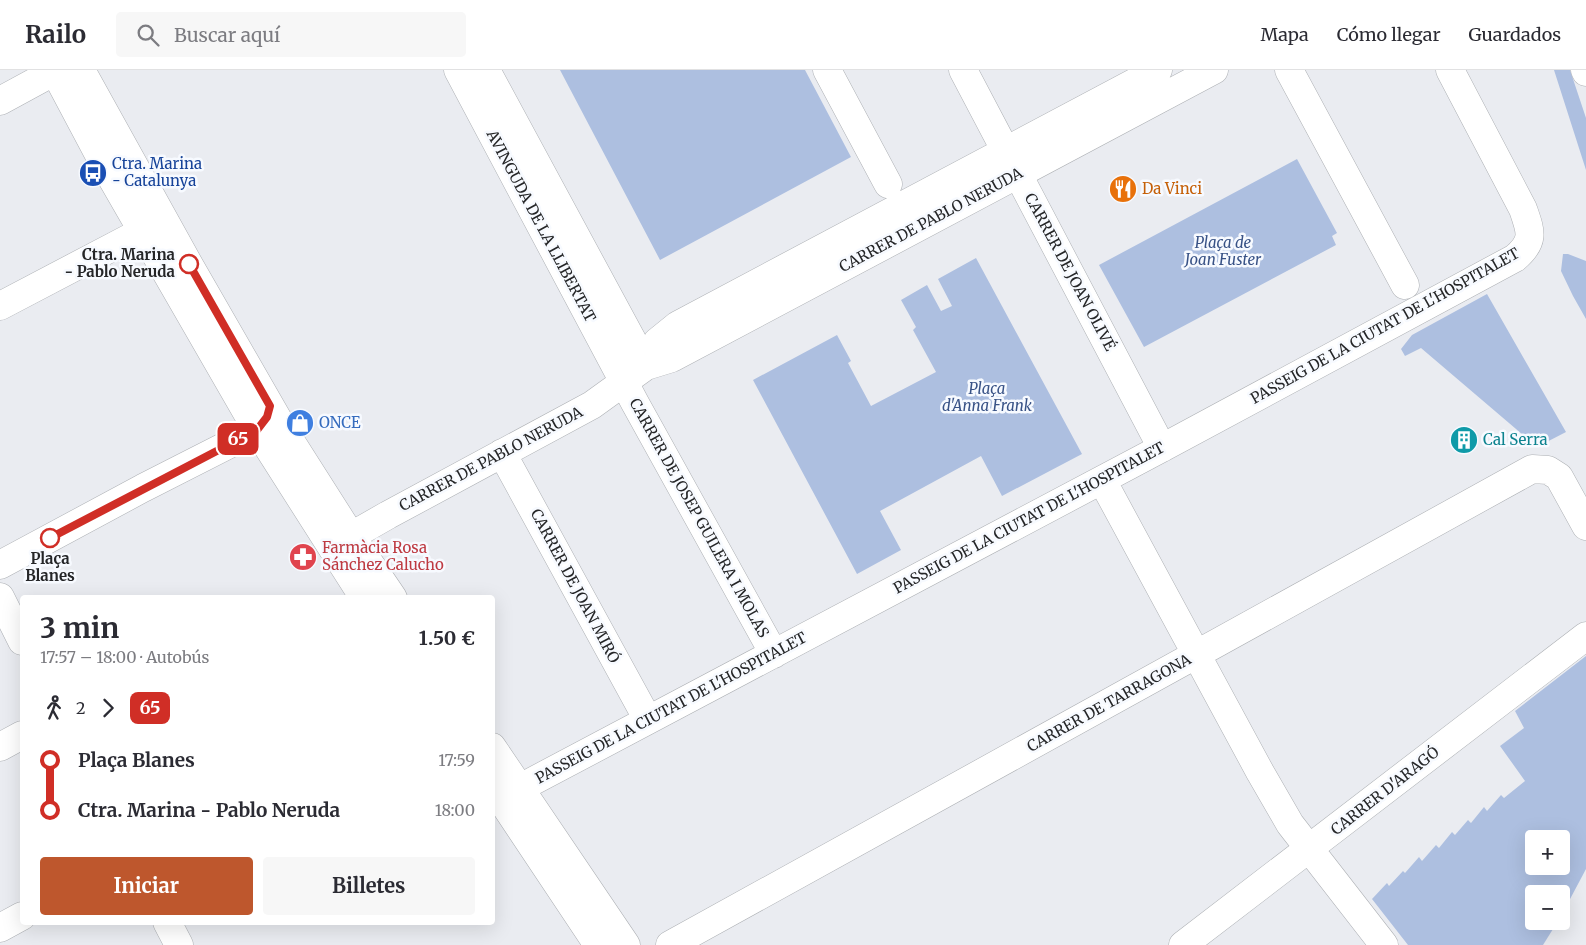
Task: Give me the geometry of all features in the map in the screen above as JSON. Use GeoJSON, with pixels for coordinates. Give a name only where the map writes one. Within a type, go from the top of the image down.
{"type":"FeatureCollection","features":[{"type":"Feature","properties":{"kind":"street"},"geometry":{"type":"LineString","coordinates":[[81,70],[288,437],[341,542],[363,595]]}},
{"type":"Feature","properties":{"kind":"street","name":"AVINGUDA DE LA LLIBERTAT"},"geometry":{"type":"LineString","coordinates":[[458,70],[624,382]]}},
{"type":"Feature","properties":{"kind":"street","name":"AVINGUDA DE LA LLIBERTAT"},"geometry":{"type":"LineString","coordinates":[[486,70],[646,366]]}},
{"type":"Feature","properties":{"kind":"street"},"geometry":{"type":"LineString","coordinates":[[828,70],[888,184]]}},
{"type":"Feature","properties":{"kind":"street","name":"CARRER DE JOAN OLIVÉ"},"geometry":{"type":"LineString","coordinates":[[963,70],[1162,448]]}},
{"type":"Feature","properties":{"kind":"street","name":"CARRER DE PABLO NERUDA"},"geometry":{"type":"LineString","coordinates":[[341,542],[592,405],[646,366],[677,356],[1012,162],[1158,70]]}},
{"type":"Feature","properties":{"kind":"street","name":"CARRER DE PABLO NERUDA"},"geometry":{"type":"LineString","coordinates":[[1012,162],[1214,70]]}},
{"type":"Feature","properties":{"kind":"street"},"geometry":{"type":"LineString","coordinates":[[1289,70],[1405,285]]}},
{"type":"Feature","properties":{"kind":"street","name":"PASSEIG DE LA CIUTAT DE L'HOSPITALET"},"geometry":{"type":"LineString","coordinates":[[520,788],[1102,480],[1515,258],[1524,250],[1530,239],[1528,222],[1450,70]]}},
{"type":"Feature","properties":{"kind":"street"},"geometry":{"type":"LineString","coordinates":[[0,101],[55,71],[106,168],[257,430],[341,542],[390,595]]}},
{"type":"Feature","properties":{"kind":"street"},"geometry":{"type":"LineString","coordinates":[[0,306],[143,231]]}},
{"type":"Feature","properties":{"kind":"street","name":"CARRER DE JOSEP GUILERA I MOLAS"},"geometry":{"type":"LineString","coordinates":[[624,382],[774,654]]}},
{"type":"Feature","properties":{"kind":"street"},"geometry":{"type":"LineString","coordinates":[[257,430],[267,417],[270,406]]}},
{"type":"Feature","properties":{"kind":"street"},"geometry":{"type":"LineString","coordinates":[[0,565],[143,488],[257,430],[269,428],[279,431],[288,437]]}},
{"type":"Feature","properties":{"kind":"street","name":"CARRER DE JOAN MIRÓ"},"geometry":{"type":"LineString","coordinates":[[502,453],[648,720]]}},
{"type":"Feature","properties":{"kind":"street","name":"CARRER DE TARRAGONA"},"geometry":{"type":"LineString","coordinates":[[670,945],[1532,469],[1548,470],[1559,477],[1586,526]]}},
{"type":"Feature","properties":{"kind":"street"},"geometry":{"type":"LineString","coordinates":[[1102,480],[1290,824],[1384,945]]}},
{"type":"Feature","properties":{"kind":"street"},"geometry":{"type":"LineString","coordinates":[[0,597],[20,637]]}},
{"type":"Feature","properties":{"kind":"street","name":"CARRER D'ARAGÓ"},"geometry":{"type":"LineString","coordinates":[[1183,945],[1586,636]]}},
{"type":"Feature","properties":{"kind":"street"},"geometry":{"type":"LineString","coordinates":[[0,747],[20,736]]}},
{"type":"Feature","properties":{"kind":"street"},"geometry":{"type":"LineString","coordinates":[[495,752],[626,945]]}},
{"type":"Feature","properties":{"kind":"street"},"geometry":{"type":"LineString","coordinates":[[495,790],[598,945]]}},
{"type":"Feature","properties":{"kind":"street"},"geometry":{"type":"LineString","coordinates":[[0,928],[20,917]]}},
{"type":"Feature","properties":{"kind":"green space"},"geometry":{"type":"Polygon","coordinates":[[[560,70],[805,70],[851,157],[660,260],[560,70]]]}},
{"type":"Feature","properties":{"kind":"green space"},"geometry":{"type":"Polygon","coordinates":[[[1554,70],[1570,70],[1586,118],[1586,170],[1554,70]]]}},
{"type":"Feature","properties":{"kind":"green space","name":"Plaça de Joan Fuster"},"geometry":{"type":"Polygon","coordinates":[[[1297,159],[1337,233],[1332,236],[1336,245],[1144,347],[1099,265],[1297,159]]]}},
{"type":"Feature","properties":{"kind":"green space"},"geometry":{"type":"Polygon","coordinates":[[[1563,254],[1586,261],[1586,319],[1561,271],[1563,254]]]}},
{"type":"Feature","properties":{"kind":"green space","name":"Plaça d'Anna Frank"},"geometry":{"type":"Polygon","coordinates":[[[976,258],[1082,454],[1002,496],[981,456],[880,511],[901,550],[857,574],[753,380],[837,335],[851,361],[848,363],[871,406],[936,372],[913,330],[916,327],[901,300],[927,285],[941,311],[952,306],[938,279],[976,258]]]}},
{"type":"Feature","properties":{"kind":"green space"},"geometry":{"type":"Polygon","coordinates":[[[1487,294],[1566,432],[1537,447],[1421,348],[1405,356],[1401,349],[1412,335],[1487,294]]]}},
{"type":"Feature","properties":{"kind":"green space"},"geometry":{"type":"Polygon","coordinates":[[[1586,656],[1586,869],[1570,899],[1570,885],[1525,885],[1525,930],[1552,930],[1543,945],[1408,945],[1372,899],[1387,883],[1389,886],[1403,871],[1405,873],[1419,857],[1422,861],[1436,845],[1439,848],[1452,832],[1455,835],[1468,820],[1471,823],[1484,807],[1487,811],[1501,795],[1504,798],[1525,781],[1500,746],[1524,728],[1515,711],[1586,656]]]}},
{"type":"Feature","properties":{"kind":"bus line","name":"65"},"geometry":{"type":"LineString","coordinates":[[50,538],[257,430],[267,417],[270,406],[189,264]]}},
{"type":"Feature","properties":{"kind":"place","name":"Ctra. Marina - Catalunya"},"geometry":{"type":"Point","coordinates":[93,173]}},
{"type":"Feature","properties":{"kind":"place","name":"Da Vinci"},"geometry":{"type":"Point","coordinates":[1123,189]}},
{"type":"Feature","properties":{"kind":"place","name":"Ctra. Marina - Pablo Neruda"},"geometry":{"type":"Point","coordinates":[189,264]}},
{"type":"Feature","properties":{"kind":"place","name":"ONCE"},"geometry":{"type":"Point","coordinates":[300,423]}},
{"type":"Feature","properties":{"kind":"place","name":"Cal Serra"},"geometry":{"type":"Point","coordinates":[1464,440]}},
{"type":"Feature","properties":{"kind":"place","name":"Plaça Blanes"},"geometry":{"type":"Point","coordinates":[50,538]}},
{"type":"Feature","properties":{"kind":"place","name":"Farmàcia Rosa Sánchez Calucho"},"geometry":{"type":"Point","coordinates":[303,557]}}]}
